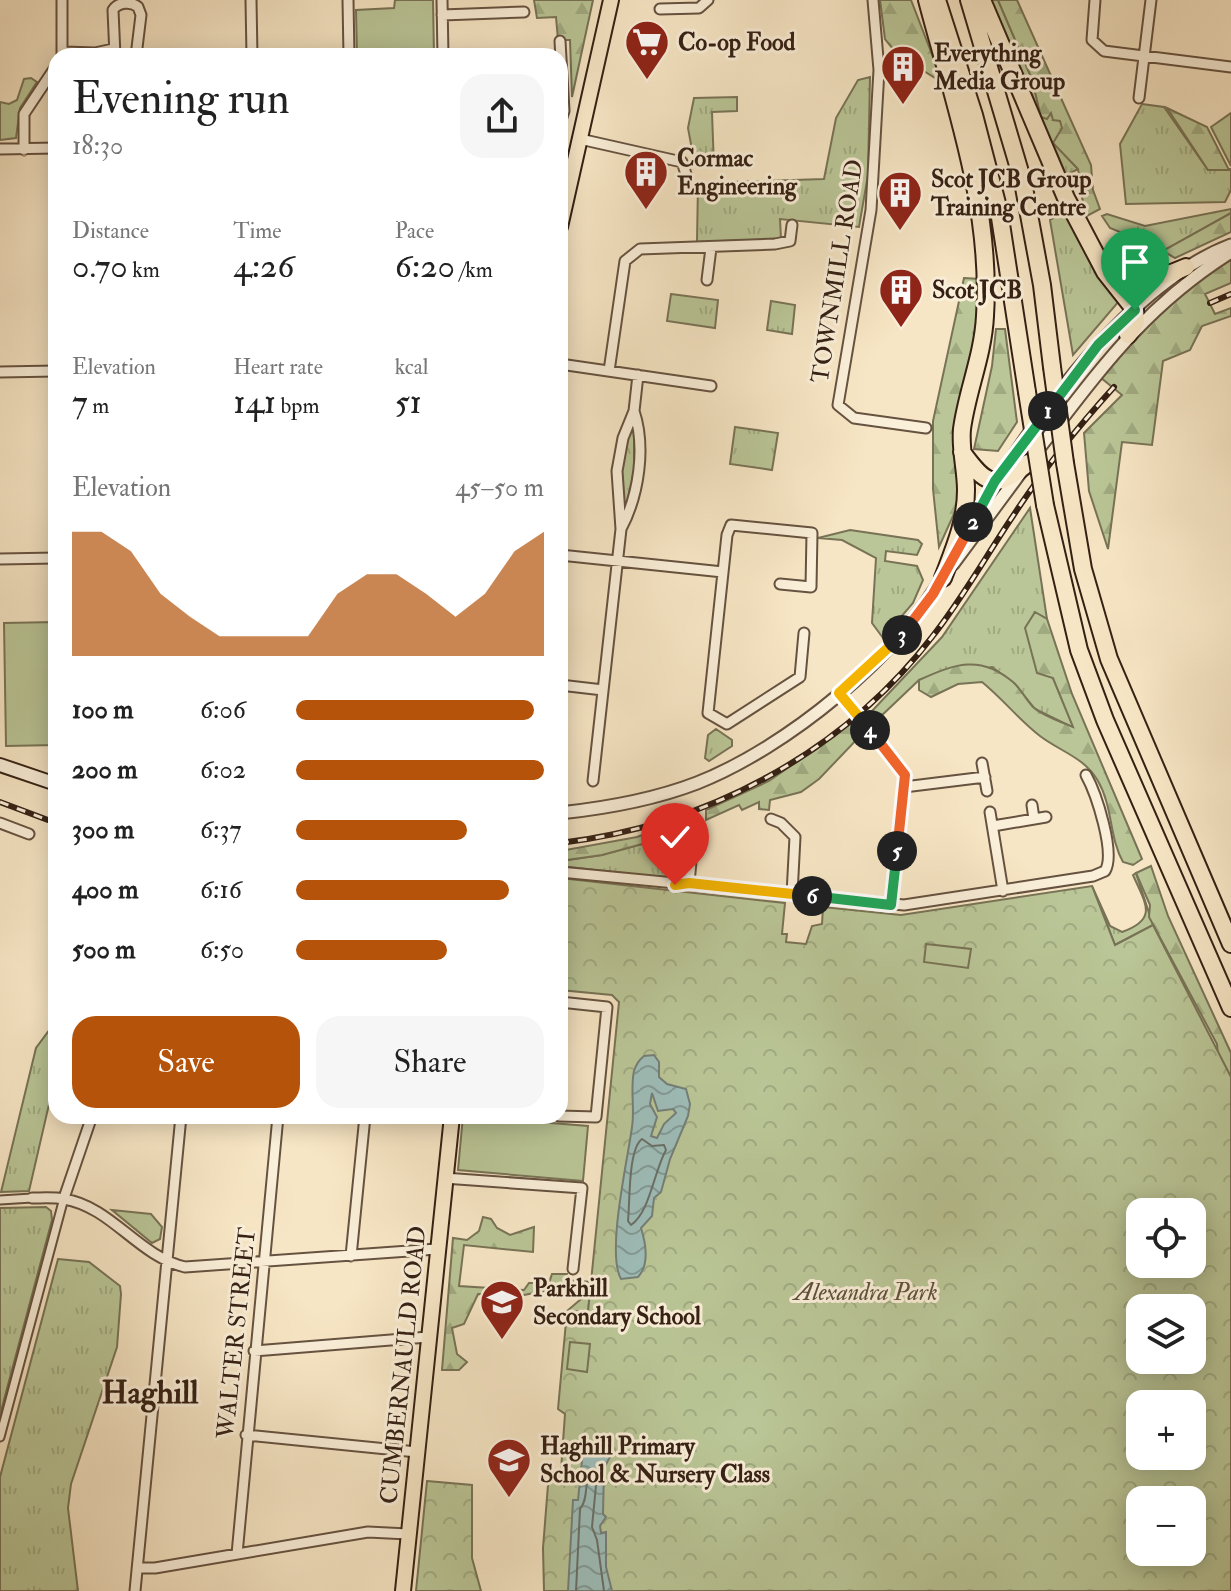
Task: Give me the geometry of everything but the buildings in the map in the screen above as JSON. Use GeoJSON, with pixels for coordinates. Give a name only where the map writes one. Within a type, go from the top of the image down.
{"type":"FeatureCollection","features":[{"type":"Feature","properties":{"kind":"highway"},"geometry":{"type":"LineString","coordinates":[[927,0],[968,152],[985,254],[983,340],[962,427],[961,451],[966,489],[962,527],[943,578]]}},
{"type":"Feature","properties":{"kind":"highway"},"geometry":{"type":"LineString","coordinates":[[937,0],[996,199],[1045,505],[1079,650],[1105,720],[1231,1008]]}},
{"type":"Feature","properties":{"kind":"highway"},"geometry":{"type":"LineString","coordinates":[[969,0],[1026,194],[1083,569],[1109,659],[1231,944]]}},
{"type":"Feature","properties":{"kind":"highway"},"geometry":{"type":"LineString","coordinates":[[982,0],[1046,156],[1093,253],[1135,310],[1136,322],[1128,335]]}},
{"type":"Feature","properties":{"kind":"highway"},"geometry":{"type":"LineString","coordinates":[[1093,253],[1117,271],[1136,279],[1160,279],[1186,267]]}},
{"type":"Feature","properties":{"kind":"highway"},"geometry":{"type":"LineString","coordinates":[[961,451],[976,471],[995,481],[1007,481],[1028,463]]}},
{"type":"Feature","properties":{"kind":"highway"},"geometry":{"type":"LineString","coordinates":[[1200,939],[1231,1021]]}},
{"type":"Feature","properties":{"kind":"main road"},"geometry":{"type":"LineString","coordinates":[[568,192],[611,0]]}},
{"type":"Feature","properties":{"kind":"main road"},"geometry":{"type":"LineString","coordinates":[[0,765],[48,781]]}},
{"type":"Feature","properties":{"kind":"main road","name":"CUMBERNAULD ROAD"},"geometry":{"type":"LineString","coordinates":[[446,1124],[449,1143]]}},
{"type":"Feature","properties":{"kind":"main road","name":"CUMBERNAULD ROAD"},"geometry":{"type":"LineString","coordinates":[[403,1591],[451,1124]]}},
{"type":"Feature","properties":{"kind":"street"},"geometry":{"type":"LineString","coordinates":[[62,0],[63,48]]}},
{"type":"Feature","properties":{"kind":"street"},"geometry":{"type":"LineString","coordinates":[[251,0],[252,48]]}},
{"type":"Feature","properties":{"kind":"street"},"geometry":{"type":"LineString","coordinates":[[348,0],[349,48]]}},
{"type":"Feature","properties":{"kind":"street"},"geometry":{"type":"LineString","coordinates":[[442,0],[443,48]]}},
{"type":"Feature","properties":{"kind":"street"},"geometry":{"type":"LineString","coordinates":[[660,9],[677,4],[699,8],[708,0]]}},
{"type":"Feature","properties":{"kind":"street","name":"TOWNMILL ROAD"},"geometry":{"type":"LineString","coordinates":[[873,0],[879,70],[871,210],[838,405],[854,418],[926,428]]}},
{"type":"Feature","properties":{"kind":"street"},"geometry":{"type":"LineString","coordinates":[[1095,0],[1092,40],[1104,51],[1231,67]]}},
{"type":"Feature","properties":{"kind":"street"},"geometry":{"type":"LineString","coordinates":[[1139,98],[1151,0]]}},
{"type":"Feature","properties":{"kind":"street"},"geometry":{"type":"LineString","coordinates":[[114,48],[113,10],[118,5],[135,5],[141,15],[137,48]]}},
{"type":"Feature","properties":{"kind":"street"},"geometry":{"type":"LineString","coordinates":[[442,15],[524,12]]}},
{"type":"Feature","properties":{"kind":"street"},"geometry":{"type":"LineString","coordinates":[[560,41],[560,48]]}},
{"type":"Feature","properties":{"kind":"street"},"geometry":{"type":"LineString","coordinates":[[24,150],[24,114],[48,78]]}},
{"type":"Feature","properties":{"kind":"street"},"geometry":{"type":"LineString","coordinates":[[580,139],[682,162],[687,177]]}},
{"type":"Feature","properties":{"kind":"street"},"geometry":{"type":"LineString","coordinates":[[0,149],[48,148]]}},
{"type":"Feature","properties":{"kind":"street"},"geometry":{"type":"LineString","coordinates":[[609,371],[627,257],[640,249],[711,248],[790,241],[792,225]]}},
{"type":"Feature","properties":{"kind":"street"},"geometry":{"type":"LineString","coordinates":[[943,578],[995,481],[1098,345],[1186,267],[1231,245]]}},
{"type":"Feature","properties":{"kind":"street"},"geometry":{"type":"LineString","coordinates":[[707,280],[711,248]]}},
{"type":"Feature","properties":{"kind":"street"},"geometry":{"type":"LineString","coordinates":[[568,812],[625,804],[698,782],[761,749],[839,693],[890,648],[921,612],[1028,463],[1128,335],[1188,281],[1231,252]]}},
{"type":"Feature","properties":{"kind":"street"},"geometry":{"type":"LineString","coordinates":[[568,365],[711,386]]}},
{"type":"Feature","properties":{"kind":"street"},"geometry":{"type":"LineString","coordinates":[[0,372],[48,371]]}},
{"type":"Feature","properties":{"kind":"street"},"geometry":{"type":"LineString","coordinates":[[593,781],[621,529],[617,471],[623,438],[634,411],[638,375]]}},
{"type":"Feature","properties":{"kind":"street"},"geometry":{"type":"LineString","coordinates":[[621,529],[633,496],[639,460],[638,423],[634,411]]}},
{"type":"Feature","properties":{"kind":"street"},"geometry":{"type":"LineString","coordinates":[[780,584],[811,587],[812,533],[731,525],[708,713],[727,724],[800,677],[804,633]]}},
{"type":"Feature","properties":{"kind":"street"},"geometry":{"type":"LineString","coordinates":[[568,556],[723,572]]}},
{"type":"Feature","properties":{"kind":"street"},"geometry":{"type":"LineString","coordinates":[[0,559],[48,558]]}},
{"type":"Feature","properties":{"kind":"street"},"geometry":{"type":"LineString","coordinates":[[568,686],[603,690]]}},
{"type":"Feature","properties":{"kind":"street"},"geometry":{"type":"LineString","coordinates":[[839,693],[903,769],[904,787],[891,905]]}},
{"type":"Feature","properties":{"kind":"street"},"geometry":{"type":"LineString","coordinates":[[982,763],[987,791]]}},
{"type":"Feature","properties":{"kind":"street"},"geometry":{"type":"LineString","coordinates":[[568,873],[891,905],[1100,875],[1108,866],[1109,858],[1097,794],[1086,775]]}},
{"type":"Feature","properties":{"kind":"street"},"geometry":{"type":"LineString","coordinates":[[904,787],[985,777]]}},
{"type":"Feature","properties":{"kind":"street"},"geometry":{"type":"LineString","coordinates":[[1032,805],[1034,819]]}},
{"type":"Feature","properties":{"kind":"street"},"geometry":{"type":"LineString","coordinates":[[990,812],[1003,891]]}},
{"type":"Feature","properties":{"kind":"street"},"geometry":{"type":"LineString","coordinates":[[993,826],[1046,817]]}},
{"type":"Feature","properties":{"kind":"street"},"geometry":{"type":"LineString","coordinates":[[689,883],[695,819]]}},
{"type":"Feature","properties":{"kind":"street"},"geometry":{"type":"LineString","coordinates":[[771,819],[781,823],[795,837],[792,894]]}},
{"type":"Feature","properties":{"kind":"street"},"geometry":{"type":"LineString","coordinates":[[0,823],[29,834]]}},
{"type":"Feature","properties":{"kind":"street"},"geometry":{"type":"LineString","coordinates":[[568,1003],[607,1007],[596,1117],[568,1116]]}},
{"type":"Feature","properties":{"kind":"street"},"geometry":{"type":"LineString","coordinates":[[0,1437],[64,1198],[89,1124]]}},
{"type":"Feature","properties":{"kind":"street"},"geometry":{"type":"LineString","coordinates":[[135,1591],[180,1124]]}},
{"type":"Feature","properties":{"kind":"street","name":"WALTER STREET"},"geometry":{"type":"LineString","coordinates":[[237,1554],[277,1124]]}},
{"type":"Feature","properties":{"kind":"street"},"geometry":{"type":"LineString","coordinates":[[351,1256],[364,1124]]}},
{"type":"Feature","properties":{"kind":"street"},"geometry":{"type":"LineString","coordinates":[[444,1178],[582,1188],[573,1269]]}},
{"type":"Feature","properties":{"kind":"street"},"geometry":{"type":"LineString","coordinates":[[0,1200],[64,1198],[98,1212],[167,1263],[197,1268],[437,1249]]}},
{"type":"Feature","properties":{"kind":"street"},"geometry":{"type":"LineString","coordinates":[[254,1351],[428,1337]]}},
{"type":"Feature","properties":{"kind":"street"},"geometry":{"type":"LineString","coordinates":[[246,1435],[417,1452]]}},
{"type":"Feature","properties":{"kind":"street"},"geometry":{"type":"LineString","coordinates":[[138,1568],[368,1532],[408,1534]]}},
{"type":"Feature","properties":{"kind":"green space"},"geometry":{"type":"Polygon","coordinates":[[[395,0],[433,0],[434,48],[357,48],[356,10],[394,8],[395,0]]]}},
{"type":"Feature","properties":{"kind":"green space"},"geometry":{"type":"Polygon","coordinates":[[[534,0],[593,0],[572,97],[570,40],[558,40],[556,17],[537,18],[534,0]]]}},
{"type":"Feature","properties":{"kind":"green space"},"geometry":{"type":"Polygon","coordinates":[[[880,0],[911,0],[943,83],[897,54],[885,39],[880,0]]]}},
{"type":"Feature","properties":{"kind":"green space"},"geometry":{"type":"Polygon","coordinates":[[[991,0],[998,0],[1032,79],[1041,117],[1051,113],[1055,115],[1053,120],[1060,120],[1063,128],[1054,143],[1078,169],[1065,176],[991,0]]]}},
{"type":"Feature","properties":{"kind":"green space"},"geometry":{"type":"Polygon","coordinates":[[[998,0],[1017,0],[1091,165],[1093,190],[1100,209],[1085,217],[1078,169],[1053,143],[1062,128],[1060,121],[1053,120],[1051,113],[1047,119],[1041,117],[1032,79],[998,0]]]}},
{"type":"Feature","properties":{"kind":"green space"},"geometry":{"type":"Polygon","coordinates":[[[870,77],[868,175],[859,227],[780,219],[781,239],[697,242],[698,183],[824,179],[836,118],[858,80],[870,77]]]}},
{"type":"Feature","properties":{"kind":"green space"},"geometry":{"type":"Polygon","coordinates":[[[31,78],[37,82],[20,108],[16,138],[0,140],[0,102],[9,104],[17,100],[24,79],[31,78]]]}},
{"type":"Feature","properties":{"kind":"green space"},"geometry":{"type":"Polygon","coordinates":[[[737,97],[737,111],[712,112],[714,168],[695,166],[688,128],[694,98],[737,97]]]}},
{"type":"Feature","properties":{"kind":"green space"},"geometry":{"type":"Polygon","coordinates":[[[1142,104],[1164,107],[1208,170],[1231,169],[1231,190],[1225,202],[1126,204],[1120,144],[1142,104]]]}},
{"type":"Feature","properties":{"kind":"green space"},"geometry":{"type":"Polygon","coordinates":[[[1167,108],[1207,127],[1229,170],[1208,170],[1167,108]]]}},
{"type":"Feature","properties":{"kind":"green space"},"geometry":{"type":"Polygon","coordinates":[[[1231,113],[1231,166],[1211,127],[1231,113]]]}},
{"type":"Feature","properties":{"kind":"green space"},"geometry":{"type":"Polygon","coordinates":[[[1231,209],[1231,213],[1157,254],[1126,246],[1120,232],[1110,228],[1102,216],[1107,214],[1145,226],[1231,209]]]}},
{"type":"Feature","properties":{"kind":"green space"},"geometry":{"type":"Polygon","coordinates":[[[1066,211],[1120,300],[1073,355],[1050,220],[1066,211]]]}},
{"type":"Feature","properties":{"kind":"green space"},"geometry":{"type":"Polygon","coordinates":[[[1231,213],[1231,232],[1175,258],[1163,251],[1231,213]]]}},
{"type":"Feature","properties":{"kind":"green space"},"geometry":{"type":"Polygon","coordinates":[[[1231,257],[1231,283],[1205,294],[1215,314],[1231,308],[1231,316],[1202,326],[1190,350],[1163,361],[1152,445],[1122,442],[1108,549],[1089,491],[1084,433],[1122,395],[1100,377],[1144,324],[1177,293],[1231,257]]]}},
{"type":"Feature","properties":{"kind":"green space"},"geometry":{"type":"Polygon","coordinates":[[[964,278],[980,279],[979,322],[955,428],[958,505],[939,547],[933,489],[933,421],[964,278]]]}},
{"type":"Feature","properties":{"kind":"green space"},"geometry":{"type":"Polygon","coordinates":[[[671,294],[718,300],[715,328],[667,321],[671,294]]]}},
{"type":"Feature","properties":{"kind":"green space"},"geometry":{"type":"Polygon","coordinates":[[[771,301],[795,305],[792,334],[767,330],[771,301]]]}},
{"type":"Feature","properties":{"kind":"green space"},"geometry":{"type":"Polygon","coordinates":[[[996,329],[1005,329],[1017,422],[998,451],[974,449],[992,366],[996,329]]]}},
{"type":"Feature","properties":{"kind":"green space"},"geometry":{"type":"Polygon","coordinates":[[[634,424],[634,470],[625,513],[622,455],[624,443],[634,424]]]}},
{"type":"Feature","properties":{"kind":"green space"},"geometry":{"type":"Polygon","coordinates":[[[735,427],[778,433],[772,470],[730,464],[735,427]]]}},
{"type":"Feature","properties":{"kind":"green space"},"geometry":{"type":"Polygon","coordinates":[[[1030,508],[1047,619],[1035,613],[1053,678],[1074,728],[1035,709],[1015,684],[992,667],[919,680],[879,718],[872,711],[942,637],[1030,508]]]}},
{"type":"Feature","properties":{"kind":"green space"},"geometry":{"type":"Polygon","coordinates":[[[850,530],[918,540],[922,544],[917,555],[886,551],[885,561],[917,566],[923,580],[913,603],[883,638],[872,623],[876,558],[842,540],[818,538],[850,530]]]}},
{"type":"Feature","properties":{"kind":"green space"},"geometry":{"type":"Polygon","coordinates":[[[1035,612],[1047,619],[1072,694],[1142,859],[1133,865],[1123,862],[1103,791],[1086,766],[1040,736],[982,682],[958,684],[931,697],[919,690],[919,680],[932,674],[956,666],[978,665],[1001,673],[1019,688],[1037,710],[1073,727],[1053,678],[1037,673],[1025,628],[1035,612]]]}},
{"type":"Feature","properties":{"kind":"green space"},"geometry":{"type":"Polygon","coordinates":[[[48,622],[48,745],[6,746],[4,623],[48,622]]]}},
{"type":"Feature","properties":{"kind":"green space"},"geometry":{"type":"Polygon","coordinates":[[[852,723],[862,734],[819,779],[801,792],[770,800],[769,810],[759,809],[759,802],[742,810],[739,805],[706,820],[706,810],[769,781],[852,723]]]}},
{"type":"Feature","properties":{"kind":"green space"},"geometry":{"type":"Polygon","coordinates":[[[716,729],[732,740],[732,746],[709,761],[705,758],[708,735],[716,729]]]}},
{"type":"Feature","properties":{"kind":"green space"},"geometry":{"type":"Polygon","coordinates":[[[688,817],[686,832],[602,855],[568,860],[568,850],[637,837],[688,817]]]}},
{"type":"Feature","properties":{"kind":"green space"},"geometry":{"type":"Polygon","coordinates":[[[686,832],[681,876],[676,879],[568,867],[568,860],[602,855],[686,832]]]}},
{"type":"Feature","properties":{"kind":"green space"},"geometry":{"type":"Polygon","coordinates":[[[1151,866],[1168,916],[1231,1053],[1231,1206],[1217,1044],[1149,917],[1150,905],[1136,873],[1151,866]]]}},
{"type":"Feature","properties":{"kind":"green space"},"geometry":{"type":"Polygon","coordinates":[[[1136,873],[1153,925],[1115,945],[1092,886],[1110,926],[1122,932],[1134,927],[1145,916],[1145,902],[1133,875],[1136,873]]]}},
{"type":"Feature","properties":{"kind":"green space","name":"Alexandra Park"},"geometry":{"type":"Polygon","coordinates":[[[568,879],[785,903],[782,934],[787,934],[786,942],[806,944],[812,926],[822,924],[823,907],[901,915],[1092,886],[1115,945],[1153,925],[1231,1077],[1231,1591],[544,1591],[543,1548],[548,1485],[561,1470],[565,1414],[558,1409],[567,1311],[588,1312],[619,1002],[612,995],[568,991],[568,879]]]}},
{"type":"Feature","properties":{"kind":"green space"},"geometry":{"type":"Polygon","coordinates":[[[926,944],[971,949],[968,968],[924,962],[926,944]]]}},
{"type":"Feature","properties":{"kind":"green space"},"geometry":{"type":"Polygon","coordinates":[[[48,1032],[48,1109],[29,1191],[1,1192],[36,1048],[48,1032]]]}},
{"type":"Feature","properties":{"kind":"green space"},"geometry":{"type":"Polygon","coordinates":[[[462,1124],[588,1126],[583,1181],[458,1170],[462,1124]]]}},
{"type":"Feature","properties":{"kind":"green space"},"geometry":{"type":"Polygon","coordinates":[[[46,1207],[51,1211],[52,1220],[0,1415],[0,1208],[46,1207]]]}},
{"type":"Feature","properties":{"kind":"green space"},"geometry":{"type":"Polygon","coordinates":[[[112,1210],[151,1214],[162,1227],[160,1239],[152,1243],[112,1210]]]}},
{"type":"Feature","properties":{"kind":"green space"},"geometry":{"type":"Polygon","coordinates":[[[483,1217],[491,1219],[497,1228],[510,1235],[534,1227],[533,1252],[464,1245],[459,1286],[524,1290],[529,1283],[549,1283],[552,1274],[567,1274],[567,1280],[591,1282],[588,1312],[567,1311],[581,1299],[565,1287],[524,1295],[478,1294],[464,1324],[452,1328],[457,1354],[467,1362],[459,1370],[442,1370],[453,1238],[467,1240],[479,1231],[483,1217]]]}},
{"type":"Feature","properties":{"kind":"green space"},"geometry":{"type":"Polygon","coordinates":[[[58,1259],[89,1262],[120,1286],[121,1294],[117,1347],[71,1484],[68,1508],[78,1591],[0,1591],[0,1477],[58,1259]]]}},
{"type":"Feature","properties":{"kind":"green space"},"geometry":{"type":"Polygon","coordinates":[[[570,1342],[590,1344],[587,1372],[567,1369],[570,1342]]]}},
{"type":"Feature","properties":{"kind":"green space"},"geometry":{"type":"Polygon","coordinates":[[[427,1481],[472,1485],[472,1558],[481,1591],[416,1591],[427,1481]]]}},
{"type":"Feature","properties":{"kind":"water"},"geometry":{"type":"Polygon","coordinates":[[[654,1055],[659,1062],[659,1077],[667,1084],[686,1089],[690,1104],[661,1192],[654,1198],[652,1216],[641,1228],[646,1260],[642,1272],[638,1277],[621,1279],[616,1249],[619,1205],[633,1120],[634,1071],[644,1056],[654,1055]],[[652,1093],[650,1104],[657,1117],[651,1136],[657,1138],[664,1124],[676,1113],[673,1109],[658,1111],[652,1093]]]}},
{"type":"Feature","properties":{"kind":"water"},"geometry":{"type":"Polygon","coordinates":[[[596,1443],[610,1457],[604,1468],[603,1514],[606,1517],[600,1526],[601,1533],[606,1532],[606,1567],[612,1591],[568,1591],[573,1500],[578,1500],[583,1451],[596,1443]]]}},
{"type":"Feature","properties":{"kind":"railway"},"geometry":{"type":"LineString","coordinates":[[1210,303],[1231,294]]}},
{"type":"Feature","properties":{"kind":"railway"},"geometry":{"type":"LineString","coordinates":[[568,842],[667,820],[718,801],[767,778],[813,749],[856,716],[896,679],[932,637],[1036,482],[1114,387]]}},
{"type":"Feature","properties":{"kind":"railway"},"geometry":{"type":"LineString","coordinates":[[0,802],[48,820]]}},
{"type":"Feature","properties":{"kind":"place","name":"Co-op Food"},"geometry":{"type":"Point","coordinates":[647,81]}},
{"type":"Feature","properties":{"kind":"place","name":"Everything Media Group"},"geometry":{"type":"Point","coordinates":[903,106]}},
{"type":"Feature","properties":{"kind":"place","name":"Cormac Engineering"},"geometry":{"type":"Point","coordinates":[646,211]}},
{"type":"Feature","properties":{"kind":"place","name":"Scot JCB Group Training Centre"},"geometry":{"type":"Point","coordinates":[900,232]}},
{"type":"Feature","properties":{"kind":"place","name":"Scot JCB"},"geometry":{"type":"Point","coordinates":[901,329]}},
{"type":"Feature","properties":{"kind":"place","name":"Parkhill Secondary School"},"geometry":{"type":"Point","coordinates":[502,1341]}},
{"type":"Feature","properties":{"kind":"place","name":"Haghill Primary School & Nursery Class"},"geometry":{"type":"Point","coordinates":[509,1499]}},
{"type":"Feature","properties":{"kind":"district","name":"Haghill"},"geometry":{"type":"Point","coordinates":[150,1392]}},
{"type":"Feature","properties":{"kind":"route"},"geometry":{"type":"LineString","coordinates":[[675,885],[689,883],[891,905],[905,775],[839,693],[890,648],[921,612],[943,578],[995,481],[1098,345],[1135,310]]}}]}
